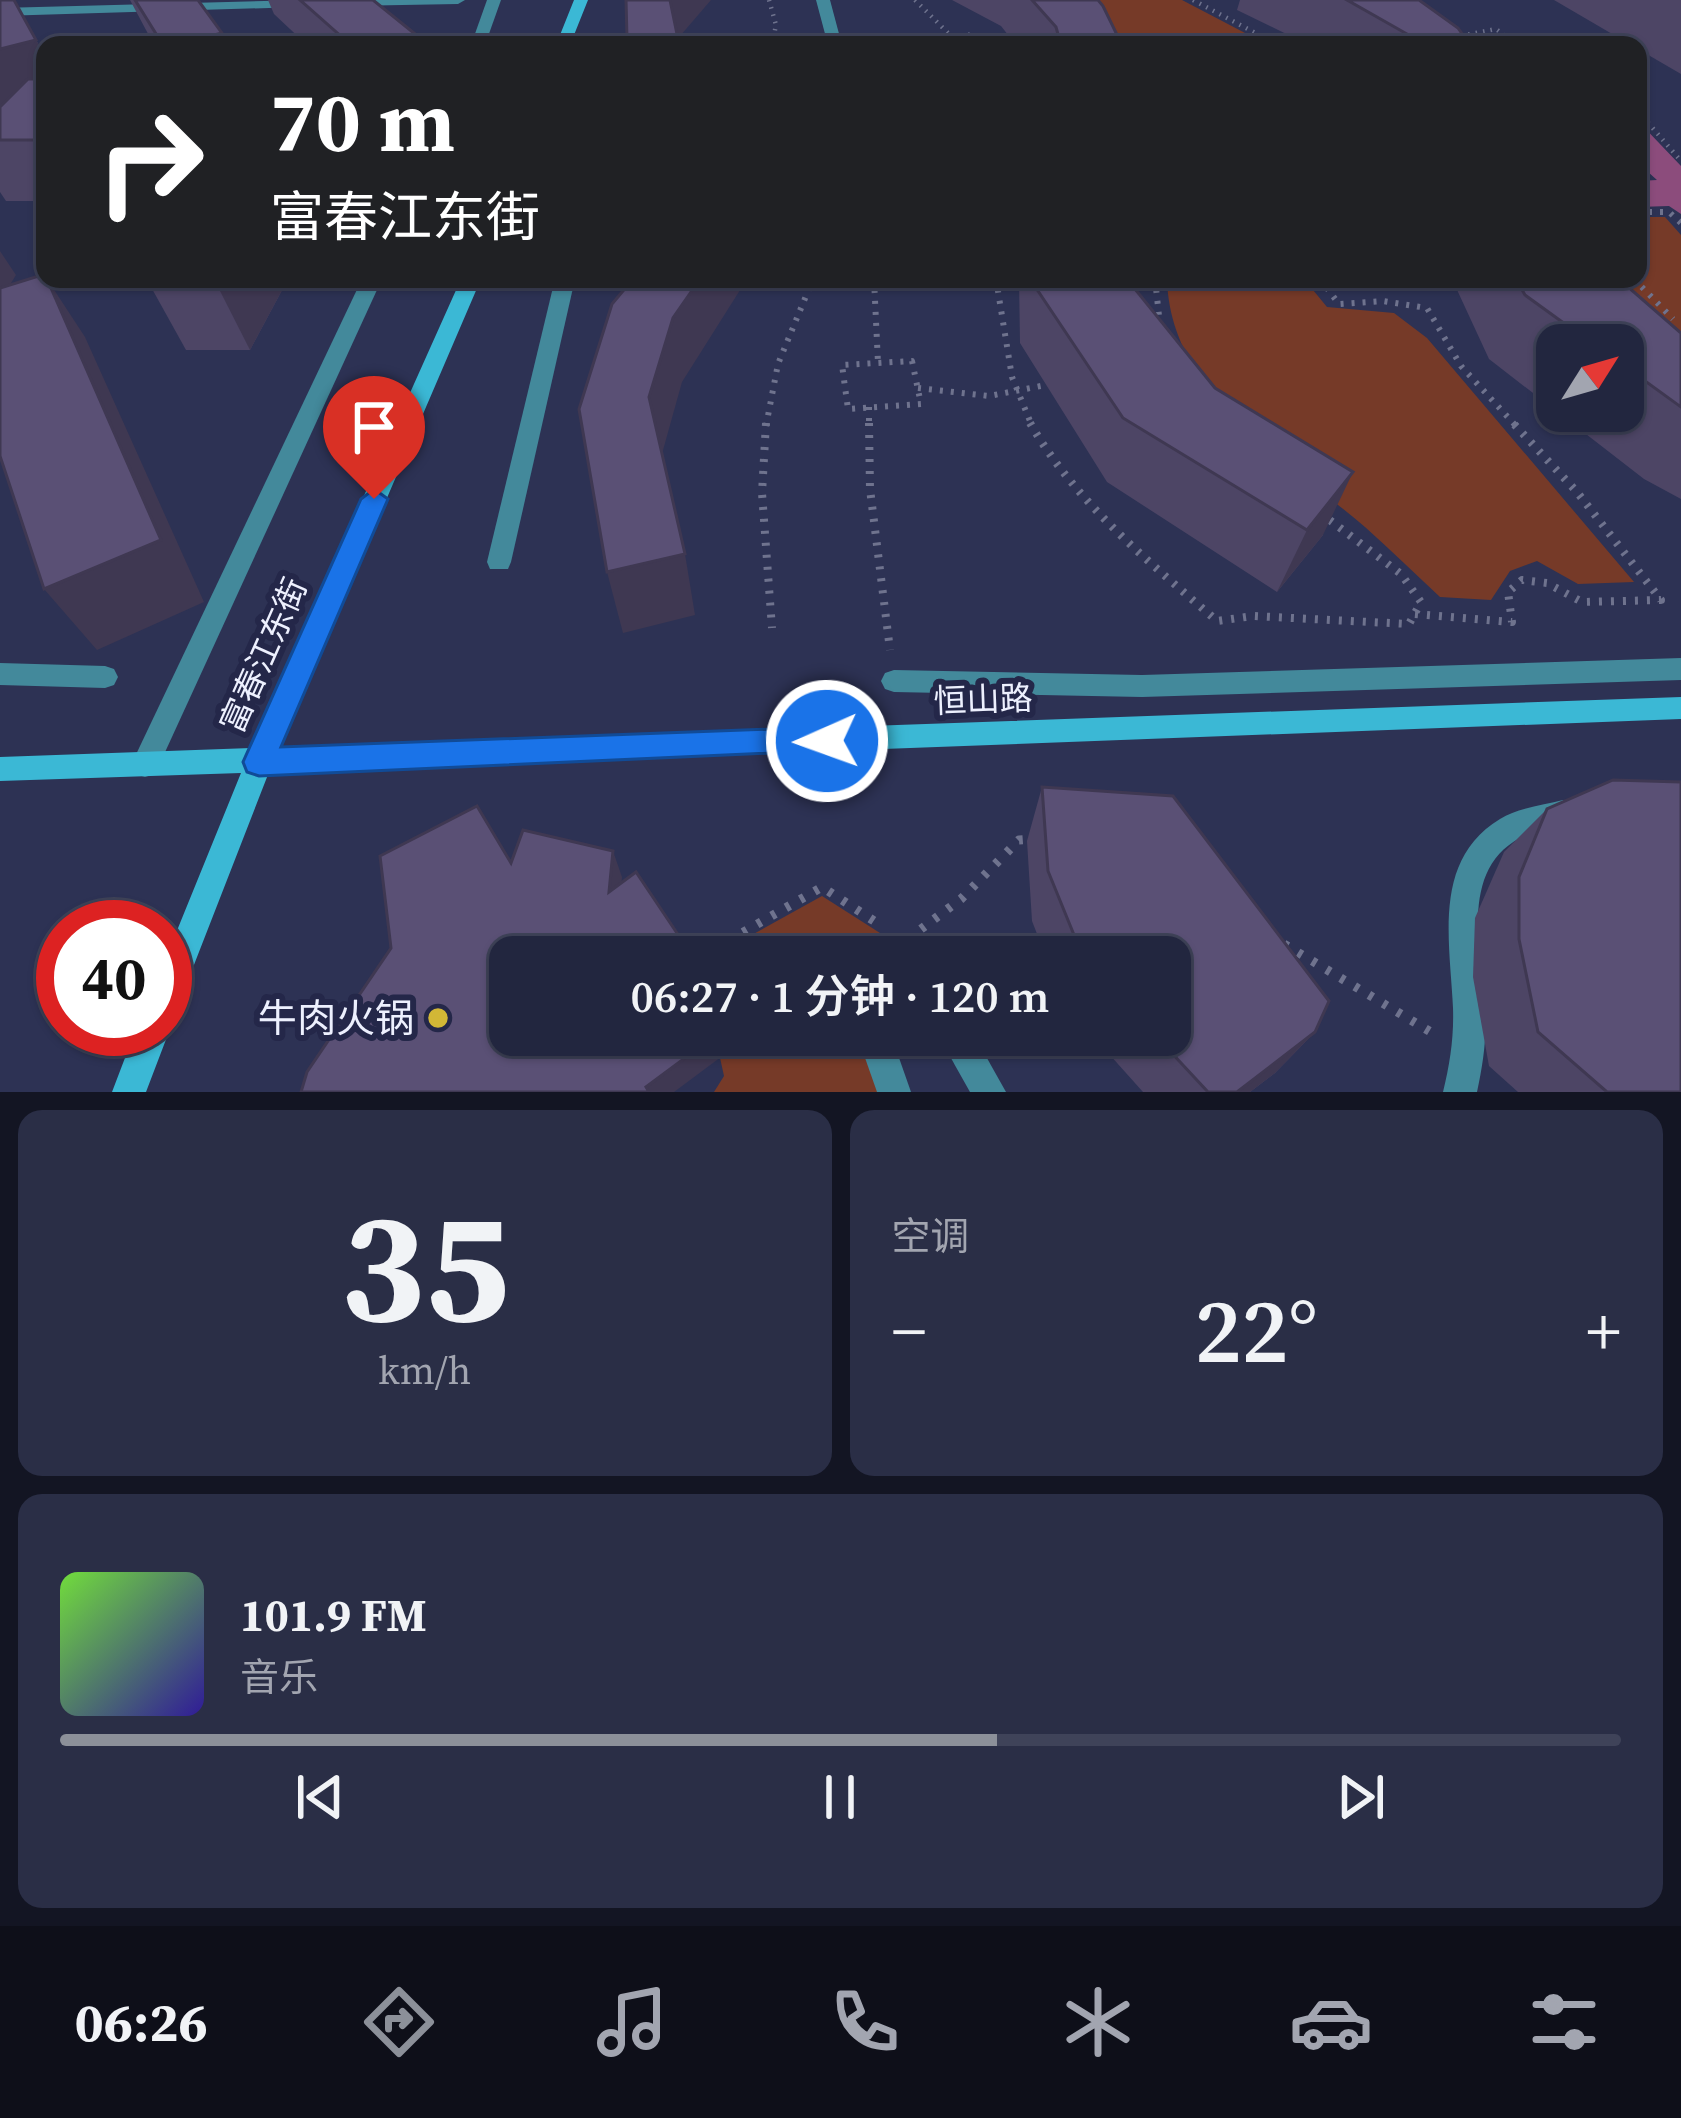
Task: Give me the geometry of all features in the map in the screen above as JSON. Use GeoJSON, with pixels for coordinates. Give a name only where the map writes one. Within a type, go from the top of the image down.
{"type":"FeatureCollection","features":[{"type":"Feature","properties":{"kind":"street"},"geometry":{"type":"LineString","coordinates":[[0,12],[458,0]]}},
{"type":"Feature","properties":{"kind":"street"},"geometry":{"type":"LineString","coordinates":[[481,36],[494,0]]}},
{"type":"Feature","properties":{"kind":"street"},"geometry":{"type":"LineString","coordinates":[[567,36],[581,0]]}},
{"type":"Feature","properties":{"kind":"street"},"geometry":{"type":"LineString","coordinates":[[823,0],[833,36]]}},
{"type":"Feature","properties":{"kind":"street"},"geometry":{"type":"LineString","coordinates":[[146,765],[368,288]]}},
{"type":"Feature","properties":{"kind":"street","name":"富春江东街"},"geometry":{"type":"LineString","coordinates":[[192,932],[259,762],[467,288]]}},
{"type":"Feature","properties":{"kind":"street"},"geometry":{"type":"LineString","coordinates":[[499,562],[563,288]]}},
{"type":"Feature","properties":{"kind":"street"},"geometry":{"type":"LineString","coordinates":[[894,681],[1142,686],[1681,669]]}},
{"type":"Feature","properties":{"kind":"street"},"geometry":{"type":"LineString","coordinates":[[0,674],[105,677]]}},
{"type":"Feature","properties":{"kind":"street","name":"恒山路"},"geometry":{"type":"LineString","coordinates":[[0,770],[1681,708]]}},
{"type":"Feature","properties":{"kind":"street"},"geometry":{"type":"LineString","coordinates":[[1465,1079],[1462,956],[1471,863],[1505,829],[1558,812],[1605,814]]}},
{"type":"Feature","properties":{"kind":"street"},"geometry":{"type":"LineString","coordinates":[[129,1092],[143,1056]]}},
{"type":"Feature","properties":{"kind":"street"},"geometry":{"type":"LineString","coordinates":[[881,1056],[894,1092]]}},
{"type":"Feature","properties":{"kind":"street"},"geometry":{"type":"LineString","coordinates":[[968,1056],[989,1092]]}},
{"type":"Feature","properties":{"kind":"path"},"geometry":{"type":"LineString","coordinates":[[769,0],[776,25],[774,36]]}},
{"type":"Feature","properties":{"kind":"path"},"geometry":{"type":"LineString","coordinates":[[915,0],[950,36]]}},
{"type":"Feature","properties":{"kind":"path"},"geometry":{"type":"LineString","coordinates":[[1193,0],[1261,36]]}},
{"type":"Feature","properties":{"kind":"path"},"geometry":{"type":"LineString","coordinates":[[1457,36],[1496,29],[1506,36]]}},
{"type":"Feature","properties":{"kind":"path"},"geometry":{"type":"LineString","coordinates":[[1647,124],[1681,161]]}},
{"type":"Feature","properties":{"kind":"path"},"geometry":{"type":"LineString","coordinates":[[1647,212],[1669,212],[1681,223]]}},
{"type":"Feature","properties":{"kind":"path"},"geometry":{"type":"LineString","coordinates":[[772,628],[758,462],[790,323],[808,288]]}},
{"type":"Feature","properties":{"kind":"path"},"geometry":{"type":"LineString","coordinates":[[874,288],[878,363]]}},
{"type":"Feature","properties":{"kind":"path"},"geometry":{"type":"LineString","coordinates":[[998,288],[1016,390],[1059,467],[1122,536],[1217,621],[1272,616],[1409,624],[1421,602],[1401,574],[1307,501]]}},
{"type":"Feature","properties":{"kind":"path"},"geometry":{"type":"LineString","coordinates":[[1156,288],[1162,331]]}},
{"type":"Feature","properties":{"kind":"path"},"geometry":{"type":"LineString","coordinates":[[1327,288],[1339,304],[1383,301],[1427,308],[1461,366],[1577,492],[1661,600],[1582,602],[1547,583],[1522,580],[1508,592],[1512,622],[1415,614]]}},
{"type":"Feature","properties":{"kind":"path"},"geometry":{"type":"LineString","coordinates":[[1643,288],[1673,319]]}},
{"type":"Feature","properties":{"kind":"path"},"geometry":{"type":"LineString","coordinates":[[912,361],[918,388],[921,404],[848,409],[842,365],[912,361]]}},
{"type":"Feature","properties":{"kind":"path"},"geometry":{"type":"LineString","coordinates":[[918,388],[989,396],[1046,385]]}},
{"type":"Feature","properties":{"kind":"path"},"geometry":{"type":"LineString","coordinates":[[869,407],[870,489],[894,681]]}},
{"type":"Feature","properties":{"kind":"path"},"geometry":{"type":"LineString","coordinates":[[915,936],[961,899],[1019,839],[1040,839]]}},
{"type":"Feature","properties":{"kind":"path"},"geometry":{"type":"LineString","coordinates":[[737,936],[822,887],[877,936]]}},
{"type":"Feature","properties":{"kind":"path"},"geometry":{"type":"LineString","coordinates":[[1264,928],[1317,972],[1416,1018],[1465,1079]]}},
{"type":"Feature","properties":{"kind":"shaded area"},"geometry":{"type":"Polygon","coordinates":[[[1084,0],[1182,0],[1251,36],[1100,36],[1084,0]]]}},
{"type":"Feature","properties":{"kind":"shaded area"},"geometry":{"type":"Polygon","coordinates":[[[1647,130],[1681,166],[1681,214],[1669,206],[1647,207],[1647,181],[1657,180],[1647,171],[1647,130]]]}},
{"type":"Feature","properties":{"kind":"shaded area"},"geometry":{"type":"Polygon","coordinates":[[[1647,217],[1665,217],[1681,235],[1681,405],[1644,370],[1644,324],[1595,324],[1557,288],[1647,288],[1647,217]]]}},
{"type":"Feature","properties":{"kind":"shaded area"},"geometry":{"type":"Polygon","coordinates":[[[1168,288],[1311,288],[1327,307],[1394,313],[1427,338],[1634,582],[1578,584],[1537,561],[1510,571],[1491,600],[1440,597],[1238,421],[1188,357],[1173,320],[1168,288]]]}},
{"type":"Feature","properties":{"kind":"shaded area"},"geometry":{"type":"Polygon","coordinates":[[[822,896],[885,936],[750,936],[822,896]]]}},
{"type":"Feature","properties":{"kind":"shaded area"},"geometry":{"type":"Polygon","coordinates":[[[720,1056],[866,1056],[878,1092],[714,1092],[724,1076],[720,1056]]]}},
{"type":"Feature","properties":{"kind":"building"},"geometry":{"type":"Polygon","coordinates":[[[0,0],[14,0],[36,40],[0,49],[0,0]]]}},
{"type":"Feature","properties":{"kind":"building"},"geometry":{"type":"Polygon","coordinates":[[[135,0],[198,0],[222,33],[210,36],[157,36],[135,0]]]}},
{"type":"Feature","properties":{"kind":"building"},"geometry":{"type":"Polygon","coordinates":[[[300,0],[373,0],[418,36],[341,36],[300,0]]]}},
{"type":"Feature","properties":{"kind":"building"},"geometry":{"type":"Polygon","coordinates":[[[626,0],[670,0],[679,36],[627,36],[626,0]]]}},
{"type":"Feature","properties":{"kind":"building"},"geometry":{"type":"Polygon","coordinates":[[[1032,0],[1098,0],[1118,36],[1058,36],[1032,0]]]}},
{"type":"Feature","properties":{"kind":"building"},"geometry":{"type":"Polygon","coordinates":[[[1347,0],[1419,0],[1464,36],[1407,34],[1347,0]]]}},
{"type":"Feature","properties":{"kind":"building"},"geometry":{"type":"Polygon","coordinates":[[[28,79],[36,79],[36,138],[0,140],[0,107],[28,79]]]}},
{"type":"Feature","properties":{"kind":"building"},"geometry":{"type":"Polygon","coordinates":[[[36,277],[36,288],[51,288],[161,540],[44,589],[0,456],[0,288],[36,277]]]}},
{"type":"Feature","properties":{"kind":"building"},"geometry":{"type":"Polygon","coordinates":[[[625,288],[694,288],[673,318],[649,397],[685,554],[607,572],[579,409],[612,304],[625,288]]]}},
{"type":"Feature","properties":{"kind":"building"},"geometry":{"type":"Polygon","coordinates":[[[1036,288],[1135,288],[1215,388],[1353,472],[1307,530],[1123,418],[1036,288]]]}},
{"type":"Feature","properties":{"kind":"building"},"geometry":{"type":"Polygon","coordinates":[[[1521,288],[1629,288],[1681,333],[1681,407],[1644,380],[1644,324],[1565,324],[1521,288]]]}},
{"type":"Feature","properties":{"kind":"building"},"geometry":{"type":"Polygon","coordinates":[[[1613,780],[1681,782],[1681,1092],[1607,1092],[1538,1032],[1519,939],[1519,877],[1547,809],[1613,780]]]}},
{"type":"Feature","properties":{"kind":"building"},"geometry":{"type":"Polygon","coordinates":[[[1042,787],[1173,796],[1329,1001],[1315,1032],[1237,1092],[1208,1092],[1175,1056],[1191,1056],[1191,936],[1074,936],[1048,871],[1042,787]]]}},
{"type":"Feature","properties":{"kind":"building"},"geometry":{"type":"Polygon","coordinates":[[[477,806],[511,863],[523,830],[613,851],[609,892],[636,872],[679,936],[489,936],[489,1056],[688,1056],[646,1087],[649,1092],[301,1092],[307,1072],[391,948],[380,856],[477,806]]]}},
{"type":"Feature","properties":{"kind":"place","name":"牛肉火锅"},"geometry":{"type":"Point","coordinates":[438,1018]}},
{"type":"Feature","properties":{"kind":"route"},"geometry":{"type":"LineString","coordinates":[[374,499],[259,762],[827,741]]}}]}
